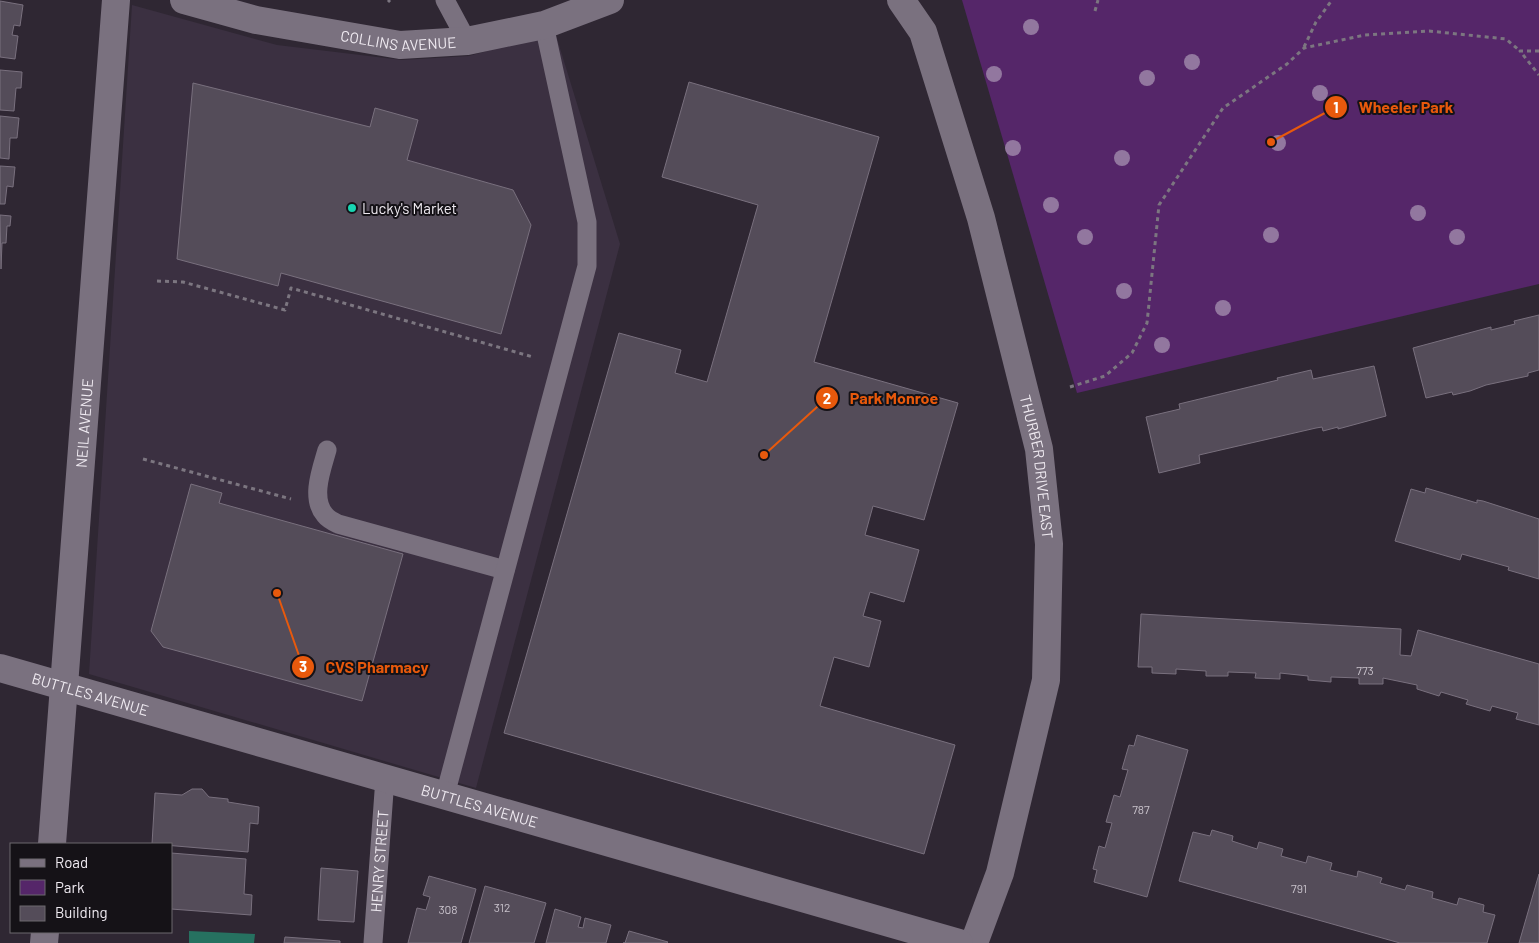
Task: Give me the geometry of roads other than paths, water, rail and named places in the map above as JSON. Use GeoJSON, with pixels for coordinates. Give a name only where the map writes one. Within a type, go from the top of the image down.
{"type":"FeatureCollection","features":[{"type":"Feature","properties":{"kind":"street","name":"NEIL AVENUE"},"geometry":{"type":"LineString","coordinates":[[52,843],[116,0]]}},
{"type":"Feature","properties":{"kind":"street","name":"COLLINS AVENUE"},"geometry":{"type":"LineString","coordinates":[[184,0],[256,20],[400,45],[468,41],[544,25],[610,0]]}},
{"type":"Feature","properties":{"kind":"street","name":"THURBER DRIVE EAST"},"geometry":{"type":"LineString","coordinates":[[901,0],[923,32],[981,218],[1039,449],[1049,544],[1046,680],[1000,873],[974,943]]}},
{"type":"Feature","properties":{"kind":"street","name":"BUTTLES AVENUE"},"geometry":{"type":"LineString","coordinates":[[0,668],[959,943]]}},
{"type":"Feature","properties":{"kind":"lane"},"geometry":{"type":"LineString","coordinates":[[445,0],[468,41]]}},
{"type":"Feature","properties":{"kind":"lane"},"geometry":{"type":"LineString","coordinates":[[445,795],[586,266],[587,222],[544,25]]}},
{"type":"Feature","properties":{"kind":"lane"},"geometry":{"type":"LineString","coordinates":[[327,450],[318,491],[319,504],[325,515],[338,524],[505,570]]}},
{"type":"Feature","properties":{"kind":"lane","name":"HENRY STREET"},"geometry":{"type":"LineString","coordinates":[[373,943],[385,778]]}},
{"type":"Feature","properties":{"kind":"place","name":"Wheeler Park"},"geometry":{"type":"Point","coordinates":[1271,142]}},
{"type":"Feature","properties":{"kind":"place","name":"Lucky's Market"},"geometry":{"type":"Point","coordinates":[352,208]}},
{"type":"Feature","properties":{"kind":"place","name":"Park Monroe"},"geometry":{"type":"Point","coordinates":[764,455]}},
{"type":"Feature","properties":{"kind":"place","name":"CVS Pharmacy"},"geometry":{"type":"Point","coordinates":[277,593]}}]}
